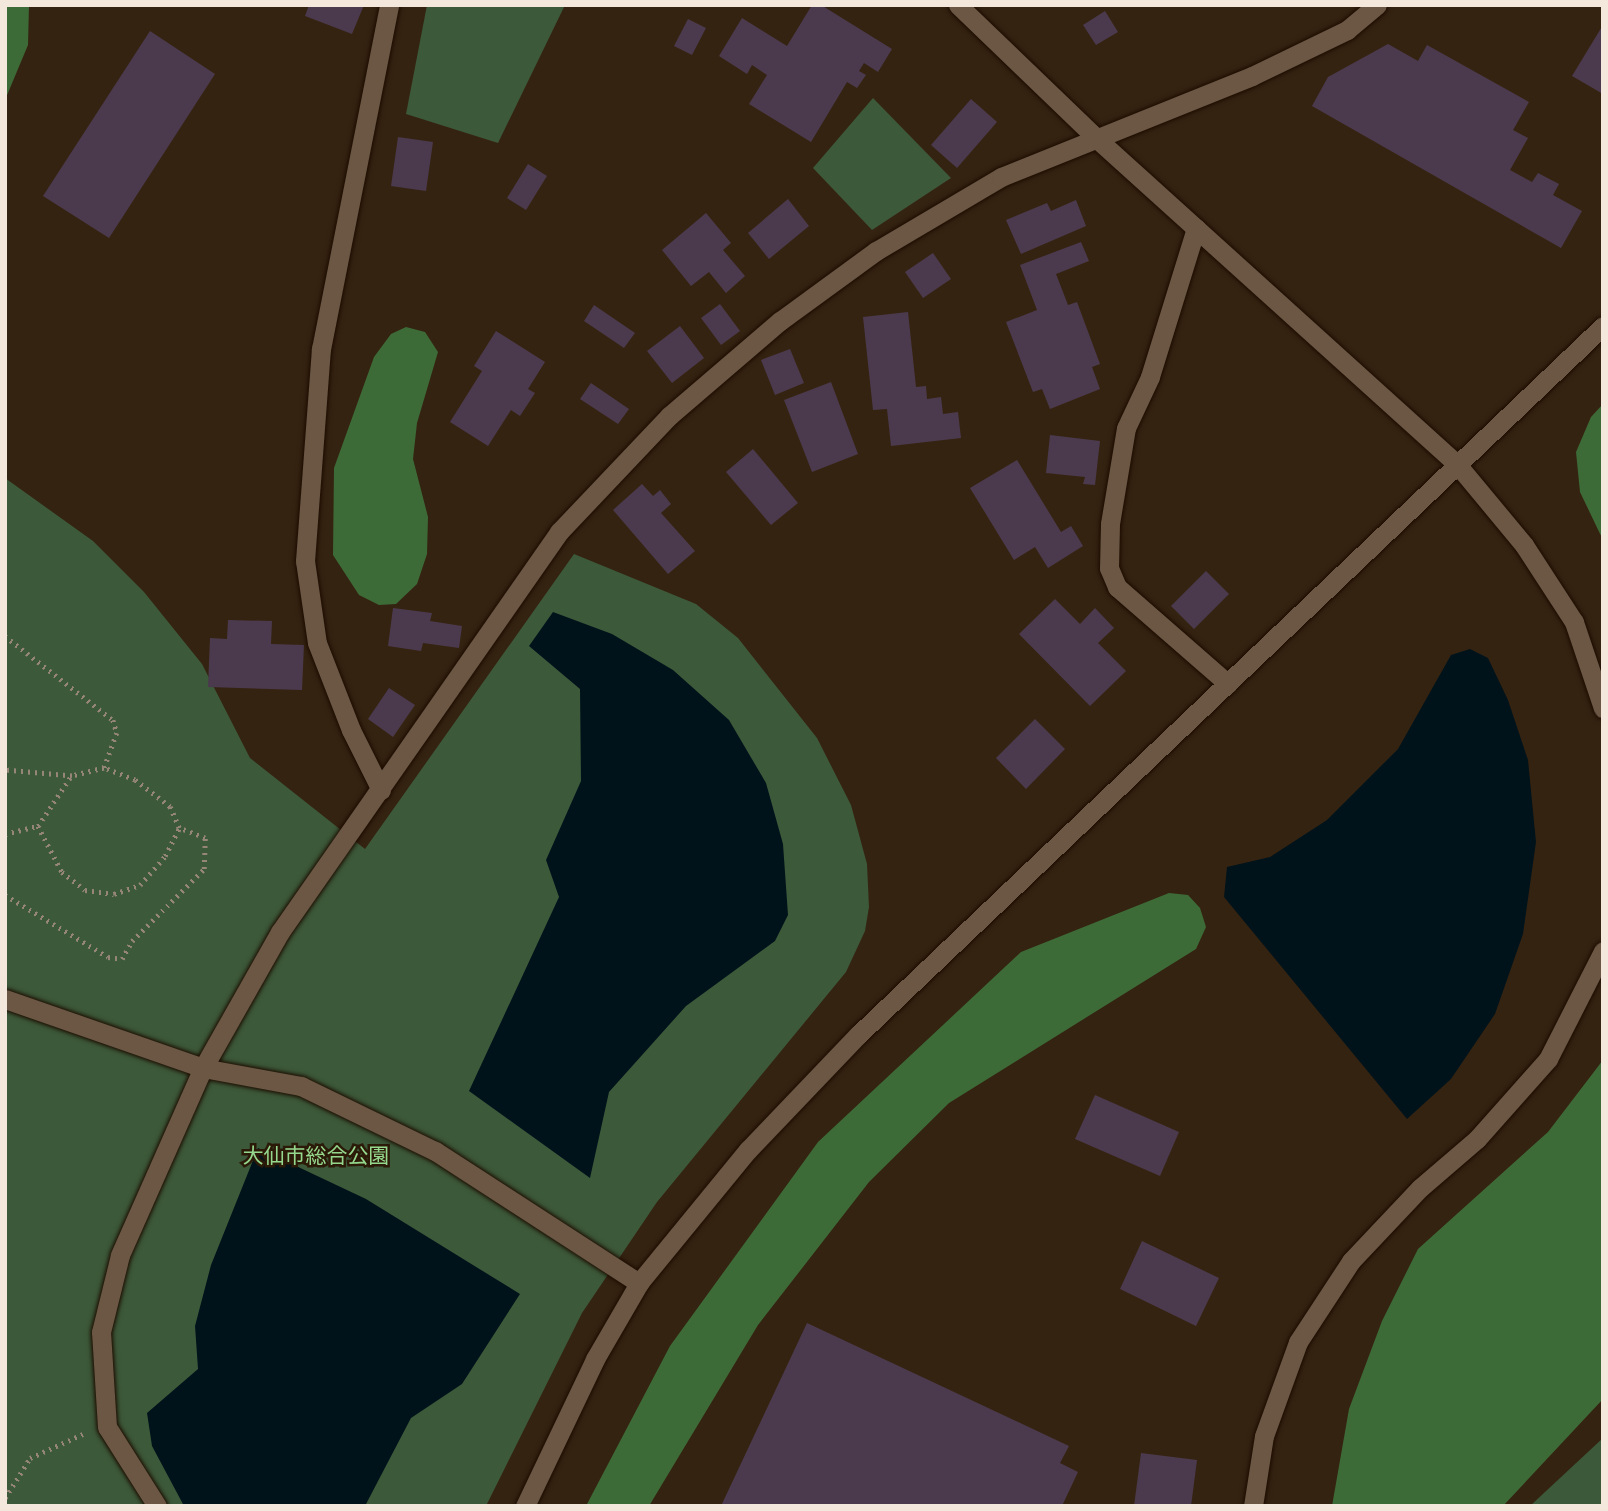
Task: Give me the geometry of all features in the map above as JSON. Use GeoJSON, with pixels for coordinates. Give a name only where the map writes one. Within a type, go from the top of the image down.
{"type":"FeatureCollection","features":[{"type":"Feature","properties":{"kind":"street"},"geometry":{"type":"LineString","coordinates":[[381,790],[317,643],[304,561],[321,349],[389,5]]}},
{"type":"Feature","properties":{"kind":"street"},"geometry":{"type":"LineString","coordinates":[[958,5],[1096,138],[1456,463],[1524,545],[1574,622],[1603,708]]}},
{"type":"Feature","properties":{"kind":"street"},"geometry":{"type":"LineString","coordinates":[[157,1506],[107,1427],[101,1332],[120,1255],[202,1068],[280,932],[559,532],[669,416],[780,321],[876,251],[1001,177],[1252,76],[1347,30],[1377,5]]}},
{"type":"Feature","properties":{"kind":"street"},"geometry":{"type":"LineString","coordinates":[[1196,228],[1150,377],[1126,428],[1110,524],[1109,568],[1117,587],[1228,684]]}},
{"type":"Feature","properties":{"kind":"street"},"geometry":{"type":"LineString","coordinates":[[524,1506],[595,1359],[639,1283],[748,1150],[858,1035],[1603,326]]}},
{"type":"Feature","properties":{"kind":"street"},"geometry":{"type":"LineString","coordinates":[[1253,1506],[1264,1436],[1298,1342],[1351,1261],[1420,1188],[1477,1139],[1548,1059],[1603,951]]}},
{"type":"Feature","properties":{"kind":"street"},"geometry":{"type":"LineString","coordinates":[[5,999],[202,1068],[301,1086],[435,1151],[639,1283]]}},
{"type":"Feature","properties":{"kind":"path"},"geometry":{"type":"LineString","coordinates":[[5,636],[113,720],[117,733],[104,768]]}},
{"type":"Feature","properties":{"kind":"path"},"geometry":{"type":"LineString","coordinates":[[5,770],[72,776],[104,768],[135,780],[170,807],[179,828],[205,838],[204,869],[132,941],[122,959],[108,957],[5,895]]}},
{"type":"Feature","properties":{"kind":"path"},"geometry":{"type":"LineString","coordinates":[[5,834],[38,826],[72,776]]}},
{"type":"Feature","properties":{"kind":"path"},"geometry":{"type":"LineString","coordinates":[[38,826],[62,872],[85,890],[114,894],[141,885],[165,856],[179,828]]}},
{"type":"Feature","properties":{"kind":"path"},"geometry":{"type":"LineString","coordinates":[[5,1498],[30,1458],[59,1442],[107,1427]]}},
{"type":"Feature","properties":{"kind":"green space"},"geometry":{"type":"Polygon","coordinates":[[[5,5],[29,5],[28,45],[5,100],[5,5]]]}},
{"type":"Feature","properties":{"kind":"green space"},"geometry":{"type":"Polygon","coordinates":[[[427,5],[565,5],[498,143],[406,114],[427,5]]]}},
{"type":"Feature","properties":{"kind":"green space"},"geometry":{"type":"Polygon","coordinates":[[[873,98],[951,178],[872,230],[813,168],[873,98]]]}},
{"type":"Feature","properties":{"kind":"green space"},"geometry":{"type":"Polygon","coordinates":[[[406,327],[425,332],[438,352],[417,423],[413,459],[428,517],[427,554],[417,584],[396,604],[379,605],[359,595],[333,555],[334,468],[374,357],[391,334],[406,327]]]}},
{"type":"Feature","properties":{"kind":"green space"},"geometry":{"type":"Polygon","coordinates":[[[1603,404],[1603,540],[1580,492],[1576,452],[1591,417],[1603,404]]]}},
{"type":"Feature","properties":{"kind":"green space","name":"大仙市総合公園"},"geometry":{"type":"Polygon","coordinates":[[[5,478],[93,541],[144,592],[202,664],[250,758],[365,849],[574,554],[696,604],[738,638],[817,738],[851,805],[867,864],[869,907],[865,931],[846,972],[657,1202],[582,1313],[486,1506],[5,1506],[5,478]]]}},
{"type":"Feature","properties":{"kind":"green space"},"geometry":{"type":"Polygon","coordinates":[[[1169,893],[1188,895],[1200,908],[1206,927],[1196,949],[949,1103],[869,1182],[758,1325],[649,1506],[586,1506],[670,1346],[818,1142],[1021,952],[1169,893]]]}},
{"type":"Feature","properties":{"kind":"green space"},"geometry":{"type":"Polygon","coordinates":[[[1603,1060],[1603,1399],[1503,1506],[1332,1506],[1349,1409],[1382,1321],[1418,1249],[1548,1132],[1603,1060]]]}},
{"type":"Feature","properties":{"kind":"green space"},"geometry":{"type":"Polygon","coordinates":[[[1603,1438],[1603,1506],[1530,1506],[1603,1438]]]}},
{"type":"Feature","properties":{"kind":"water"},"geometry":{"type":"Polygon","coordinates":[[[553,612],[612,634],[673,670],[729,720],[766,783],[783,844],[788,915],[775,941],[686,1006],[609,1092],[590,1178],[469,1091],[559,897],[546,860],[581,781],[580,689],[529,646],[553,612]]]}},
{"type":"Feature","properties":{"kind":"water"},"geometry":{"type":"Polygon","coordinates":[[[1470,649],[1488,658],[1508,700],[1528,760],[1536,842],[1523,934],[1495,1014],[1451,1079],[1407,1119],[1224,897],[1227,867],[1270,857],[1327,820],[1398,749],[1451,655],[1470,649]]]}},
{"type":"Feature","properties":{"kind":"water"},"geometry":{"type":"Polygon","coordinates":[[[258,1148],[366,1199],[520,1294],[462,1384],[411,1418],[365,1506],[184,1506],[152,1446],[147,1413],[198,1369],[195,1326],[211,1265],[258,1148]]]}},
{"type":"Feature","properties":{"kind":"building"},"geometry":{"type":"Polygon","coordinates":[[[309,5],[364,5],[352,34],[305,16],[309,5]]]}},
{"type":"Feature","properties":{"kind":"building"},"geometry":{"type":"Polygon","coordinates":[[[812,5],[821,5],[892,49],[878,72],[864,63],[859,71],[866,75],[857,88],[847,82],[811,142],[749,104],[767,75],[752,65],[747,74],[719,56],[742,18],[787,46],[812,5]]]}},
{"type":"Feature","properties":{"kind":"building"},"geometry":{"type":"Polygon","coordinates":[[[1105,11],[1118,32],[1096,45],[1083,25],[1105,11]]]}},
{"type":"Feature","properties":{"kind":"building"},"geometry":{"type":"Polygon","coordinates":[[[688,19],[706,28],[692,55],[674,46],[688,19]]]}},
{"type":"Feature","properties":{"kind":"building"},"geometry":{"type":"Polygon","coordinates":[[[1603,25],[1603,94],[1572,76],[1603,25]]]}},
{"type":"Feature","properties":{"kind":"building"},"geometry":{"type":"Polygon","coordinates":[[[150,31],[215,74],[109,238],[43,196],[150,31]]]}},
{"type":"Feature","properties":{"kind":"building"},"geometry":{"type":"Polygon","coordinates":[[[1388,44],[1418,61],[1427,45],[1529,102],[1513,130],[1528,138],[1510,170],[1532,182],[1538,173],[1559,184],[1553,195],[1582,211],[1561,248],[1312,106],[1328,77],[1388,44]]]}},
{"type":"Feature","properties":{"kind":"building"},"geometry":{"type":"Polygon","coordinates":[[[971,99],[997,122],[957,168],[931,145],[971,99]]]}},
{"type":"Feature","properties":{"kind":"building"},"geometry":{"type":"Polygon","coordinates":[[[398,137],[433,142],[426,191],[391,186],[398,137]]]}},
{"type":"Feature","properties":{"kind":"building"},"geometry":{"type":"Polygon","coordinates":[[[528,164],[547,176],[526,210],[507,198],[528,164]]]}},
{"type":"Feature","properties":{"kind":"building"},"geometry":{"type":"Polygon","coordinates":[[[788,199],[809,226],[769,259],[748,233],[788,199]]]}},
{"type":"Feature","properties":{"kind":"building"},"geometry":{"type":"Polygon","coordinates":[[[1076,200],[1086,226],[1021,254],[1006,220],[1047,203],[1051,211],[1076,200]]]}},
{"type":"Feature","properties":{"kind":"building"},"geometry":{"type":"Polygon","coordinates":[[[706,213],[731,243],[723,250],[745,276],[726,293],[709,272],[691,286],[662,250],[706,213]]]}},
{"type":"Feature","properties":{"kind":"building"},"geometry":{"type":"Polygon","coordinates":[[[1081,242],[1089,261],[1056,274],[1068,305],[1077,302],[1100,364],[1092,367],[1100,389],[1050,409],[1042,389],[1033,392],[1006,322],[1037,310],[1020,265],[1081,242]]]}},
{"type":"Feature","properties":{"kind":"building"},"geometry":{"type":"Polygon","coordinates":[[[933,253],[951,279],[923,298],[905,272],[933,253]]]}},
{"type":"Feature","properties":{"kind":"building"},"geometry":{"type":"Polygon","coordinates":[[[720,304],[740,331],[721,345],[701,318],[720,304]]]}},
{"type":"Feature","properties":{"kind":"building"},"geometry":{"type":"Polygon","coordinates":[[[594,305],[635,333],[624,348],[584,321],[594,305]]]}},
{"type":"Feature","properties":{"kind":"building"},"geometry":{"type":"Polygon","coordinates":[[[908,312],[916,387],[926,386],[927,399],[941,397],[943,414],[958,412],[961,438],[891,446],[887,409],[873,410],[863,317],[908,312]]]}},
{"type":"Feature","properties":{"kind":"building"},"geometry":{"type":"Polygon","coordinates":[[[680,326],[704,358],[672,383],[647,351],[680,326]]]}},
{"type":"Feature","properties":{"kind":"building"},"geometry":{"type":"Polygon","coordinates":[[[496,331],[545,362],[528,389],[535,393],[520,416],[511,410],[488,446],[450,422],[482,371],[474,366],[496,331]]]}},
{"type":"Feature","properties":{"kind":"building"},"geometry":{"type":"Polygon","coordinates":[[[790,349],[804,383],[775,395],[761,360],[790,349]]]}},
{"type":"Feature","properties":{"kind":"building"},"geometry":{"type":"Polygon","coordinates":[[[831,382],[858,454],[812,472],[784,400],[831,382]]]}},
{"type":"Feature","properties":{"kind":"building"},"geometry":{"type":"Polygon","coordinates":[[[591,383],[629,409],[618,424],[580,399],[591,383]]]}},
{"type":"Feature","properties":{"kind":"building"},"geometry":{"type":"Polygon","coordinates":[[[1050,435],[1100,441],[1095,485],[1083,484],[1085,477],[1046,473],[1050,435]]]}},
{"type":"Feature","properties":{"kind":"building"},"geometry":{"type":"Polygon","coordinates":[[[753,449],[798,503],[771,525],[726,472],[753,449]]]}},
{"type":"Feature","properties":{"kind":"building"},"geometry":{"type":"Polygon","coordinates":[[[1017,460],[1061,532],[1071,526],[1083,546],[1048,568],[1035,547],[1014,560],[970,488],[1017,460]]]}},
{"type":"Feature","properties":{"kind":"building"},"geometry":{"type":"Polygon","coordinates":[[[642,484],[653,496],[660,490],[671,504],[661,513],[695,551],[668,574],[613,510],[642,484]]]}},
{"type":"Feature","properties":{"kind":"building"},"geometry":{"type":"Polygon","coordinates":[[[1206,571],[1229,594],[1194,629],[1171,606],[1206,571]]]}},
{"type":"Feature","properties":{"kind":"building"},"geometry":{"type":"Polygon","coordinates":[[[1055,599],[1080,624],[1095,608],[1114,628],[1098,643],[1126,671],[1090,706],[1019,634],[1055,599]]]}},
{"type":"Feature","properties":{"kind":"building"},"geometry":{"type":"Polygon","coordinates":[[[393,608],[432,613],[430,621],[462,626],[459,648],[423,643],[421,651],[388,646],[393,608]]]}},
{"type":"Feature","properties":{"kind":"building"},"geometry":{"type":"Polygon","coordinates":[[[228,620],[272,621],[271,644],[304,645],[302,690],[208,687],[210,638],[227,639],[228,620]]]}},
{"type":"Feature","properties":{"kind":"building"},"geometry":{"type":"Polygon","coordinates":[[[389,688],[415,705],[393,737],[368,719],[389,688]]]}},
{"type":"Feature","properties":{"kind":"building"},"geometry":{"type":"Polygon","coordinates":[[[1035,719],[1065,749],[1026,789],[996,758],[1035,719]]]}},
{"type":"Feature","properties":{"kind":"building"},"geometry":{"type":"Polygon","coordinates":[[[1095,1095],[1179,1132],[1160,1176],[1075,1139],[1095,1095]]]}},
{"type":"Feature","properties":{"kind":"building"},"geometry":{"type":"Polygon","coordinates":[[[1142,1241],[1219,1278],[1196,1326],[1120,1289],[1142,1241]]]}},
{"type":"Feature","properties":{"kind":"building"},"geometry":{"type":"Polygon","coordinates":[[[807,1323],[1069,1446],[1060,1463],[1078,1472],[1062,1506],[721,1506],[807,1323]]]}},
{"type":"Feature","properties":{"kind":"building"},"geometry":{"type":"Polygon","coordinates":[[[1141,1453],[1197,1460],[1191,1506],[1134,1506],[1141,1453]]]}}]}
